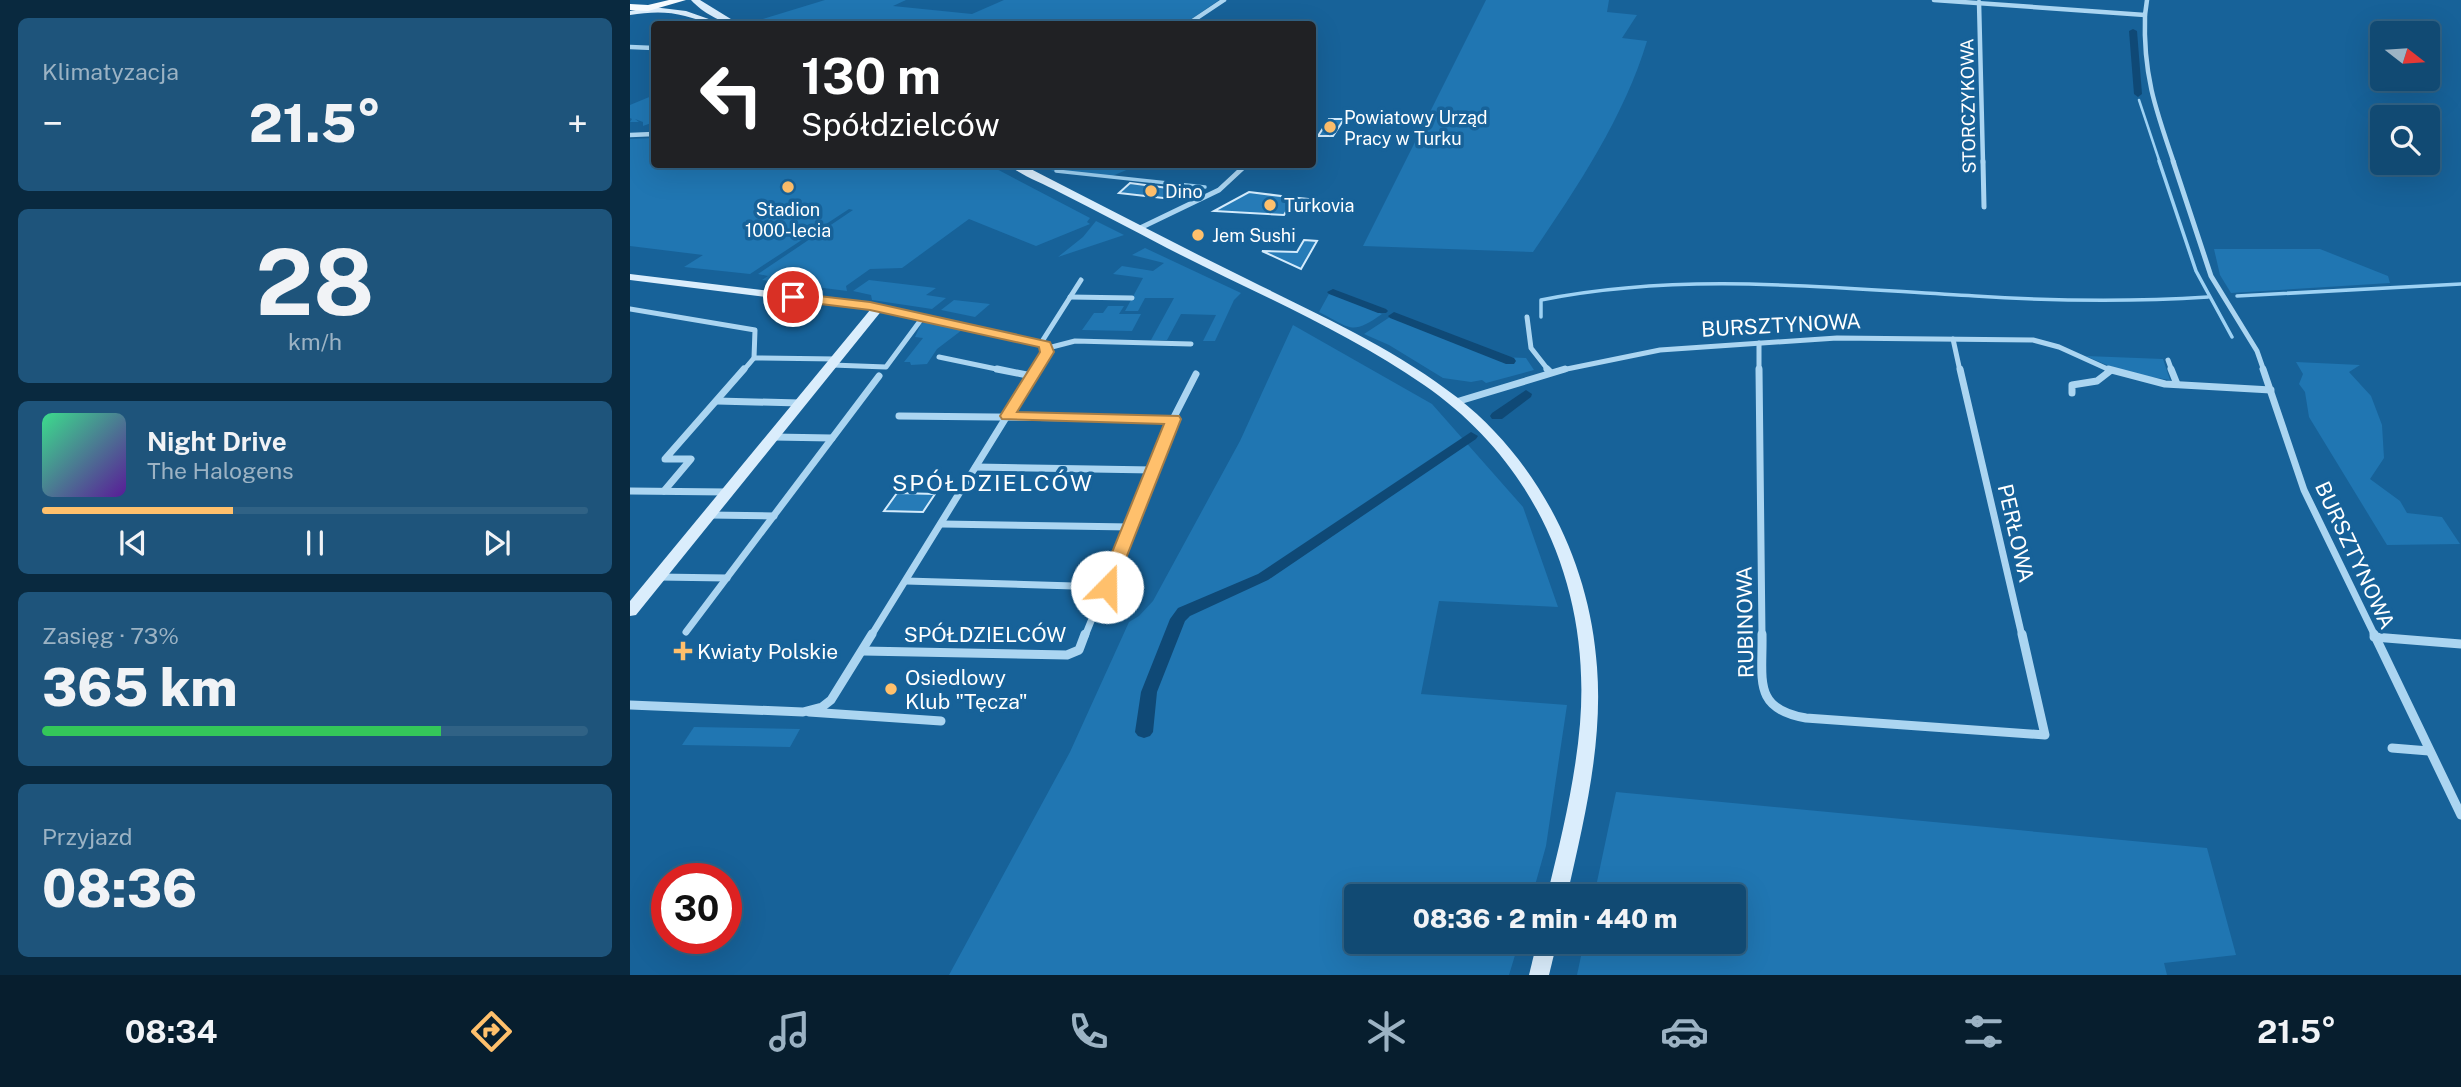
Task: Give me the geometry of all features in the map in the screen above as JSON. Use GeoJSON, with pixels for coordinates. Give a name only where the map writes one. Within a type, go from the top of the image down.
{"type":"FeatureCollection","features":[{"type":"Feature","properties":{"kind":"main road"},"geometry":{"type":"LineString","coordinates":[[630,13],[681,0]]}},
{"type":"Feature","properties":{"kind":"main road"},"geometry":{"type":"LineString","coordinates":[[695,0],[704,8],[729,21]]}},
{"type":"Feature","properties":{"kind":"main road"},"geometry":{"type":"LineString","coordinates":[[630,7],[687,14],[709,21]]}},
{"type":"Feature","properties":{"kind":"main road"},"geometry":{"type":"LineString","coordinates":[[1020,168],[1377,350],[1455,402],[1502,449],[1531,486],[1562,543],[1578,592],[1585,627],[1590,692],[1574,822],[1560,884]]}},
{"type":"Feature","properties":{"kind":"main road"},"geometry":{"type":"LineString","coordinates":[[630,277],[876,307],[876,312],[630,610]]}},
{"type":"Feature","properties":{"kind":"main road"},"geometry":{"type":"LineString","coordinates":[[1539,975],[1544,954]]}},
{"type":"Feature","properties":{"kind":"street"},"geometry":{"type":"LineString","coordinates":[[1192,21],[1224,0]]}},
{"type":"Feature","properties":{"kind":"street"},"geometry":{"type":"LineString","coordinates":[[1934,0],[2145,15]]}},
{"type":"Feature","properties":{"kind":"street"},"geometry":{"type":"LineString","coordinates":[[2147,0],[2144,53],[2152,98],[2211,276],[2257,351],[2272,390]]}},
{"type":"Feature","properties":{"kind":"street","name":"STORCZYKOWA"},"geometry":{"type":"LineString","coordinates":[[1979,2],[1984,207]]}},
{"type":"Feature","properties":{"kind":"street"},"geometry":{"type":"LineString","coordinates":[[630,47],[651,48]]}},
{"type":"Feature","properties":{"kind":"street"},"geometry":{"type":"LineString","coordinates":[[630,135],[651,134]]}},
{"type":"Feature","properties":{"kind":"street"},"geometry":{"type":"LineString","coordinates":[[1138,229],[1219,190],[1243,168]]}},
{"type":"Feature","properties":{"kind":"street","name":"SPÓŁDZIELCÓW"},"geometry":{"type":"LineString","coordinates":[[630,705],[803,712],[822,707],[831,700],[1032,376],[1044,345],[1081,280]]}},
{"type":"Feature","properties":{"kind":"street"},"geometry":{"type":"LineString","coordinates":[[1070,297],[1132,298]]}},
{"type":"Feature","properties":{"kind":"street"},"geometry":{"type":"LineString","coordinates":[[876,307],[1044,345],[1075,341],[1191,344]]}},
{"type":"Feature","properties":{"kind":"street"},"geometry":{"type":"LineString","coordinates":[[630,309],[755,330],[754,358],[665,459],[691,459],[664,491]]}},
{"type":"Feature","properties":{"kind":"street"},"geometry":{"type":"LineString","coordinates":[[754,358],[886,366],[923,317]]}},
{"type":"Feature","properties":{"kind":"street"},"geometry":{"type":"LineString","coordinates":[[1527,317],[1526,338],[1529,347],[1550,372]]}},
{"type":"Feature","properties":{"kind":"street","name":"BURSZTYNOWA"},"geometry":{"type":"LineString","coordinates":[[1455,402],[1550,372],[1647,352],[1837,338],[2050,343],[2068,349],[2110,371],[2150,382],[2272,390],[2304,490],[2461,815]]}},
{"type":"Feature","properties":{"kind":"street","name":"PERŁOWA"},"geometry":{"type":"LineString","coordinates":[[1953,339],[2045,735]]}},
{"type":"Feature","properties":{"kind":"street","name":"RUBINOWA"},"geometry":{"type":"LineString","coordinates":[[1759,342],[1763,687],[1773,708],[1786,715],[1806,718],[2045,735]]}},
{"type":"Feature","properties":{"kind":"street"},"geometry":{"type":"LineString","coordinates":[[939,357],[1032,376]]}},
{"type":"Feature","properties":{"kind":"street"},"geometry":{"type":"LineString","coordinates":[[2168,360],[2177,384]]}},
{"type":"Feature","properties":{"kind":"street"},"geometry":{"type":"LineString","coordinates":[[2072,393],[2073,385],[2096,382],[2110,371]]}},
{"type":"Feature","properties":{"kind":"street","name":"SPÓŁDZIELCÓW"},"geometry":{"type":"LineString","coordinates":[[863,651],[1067,655],[1079,650],[1107,587],[1173,419],[1196,374]]}},
{"type":"Feature","properties":{"kind":"street"},"geometry":{"type":"LineString","coordinates":[[687,632],[879,376]]}},
{"type":"Feature","properties":{"kind":"street"},"geometry":{"type":"LineString","coordinates":[[717,401],[801,403]]}},
{"type":"Feature","properties":{"kind":"street"},"geometry":{"type":"LineString","coordinates":[[899,416],[1173,419]]}},
{"type":"Feature","properties":{"kind":"street"},"geometry":{"type":"LineString","coordinates":[[773,437],[832,438]]}},
{"type":"Feature","properties":{"kind":"street"},"geometry":{"type":"LineString","coordinates":[[976,467],[1153,470]]}},
{"type":"Feature","properties":{"kind":"street"},"geometry":{"type":"LineString","coordinates":[[630,491],[727,492]]}},
{"type":"Feature","properties":{"kind":"street"},"geometry":{"type":"LineString","coordinates":[[709,515],[774,516]]}},
{"type":"Feature","properties":{"kind":"street"},"geometry":{"type":"LineString","coordinates":[[942,524],[1131,527]]}},
{"type":"Feature","properties":{"kind":"street"},"geometry":{"type":"LineString","coordinates":[[658,577],[727,578]]}},
{"type":"Feature","properties":{"kind":"street"},"geometry":{"type":"LineString","coordinates":[[906,581],[1107,587]]}},
{"type":"Feature","properties":{"kind":"street"},"geometry":{"type":"LineString","coordinates":[[2374,637],[2461,644]]}},
{"type":"Feature","properties":{"kind":"street"},"geometry":{"type":"LineString","coordinates":[[803,712],[941,721]]}},
{"type":"Feature","properties":{"kind":"street"},"geometry":{"type":"LineString","coordinates":[[2392,748],[2429,751]]}},
{"type":"Feature","properties":{"kind":"shaded area"},"geometry":{"type":"Polygon","coordinates":[[[825,0],[906,0],[893,6],[972,14],[1004,0],[1219,0],[1188,21],[756,21],[825,0]]]}},
{"type":"Feature","properties":{"kind":"shaded area"},"geometry":{"type":"Polygon","coordinates":[[[1486,0],[1609,0],[1607,12],[1637,15],[1622,38],[1647,41],[1638,69],[1613,123],[1583,177],[1533,252],[1363,246],[1486,0]]]}},
{"type":"Feature","properties":{"kind":"shaded area"},"geometry":{"type":"Polygon","coordinates":[[[651,96],[651,123],[643,126],[643,122],[635,119],[639,122],[630,122],[630,105],[651,96]]]}},
{"type":"Feature","properties":{"kind":"shaded area"},"geometry":{"type":"Polygon","coordinates":[[[651,138],[651,168],[995,168],[1090,218],[1087,222],[1090,224],[1036,246],[969,219],[902,268],[870,269],[846,286],[847,291],[762,280],[768,276],[758,274],[853,210],[849,209],[750,274],[684,267],[703,255],[630,246],[630,139],[651,138]]]}},
{"type":"Feature","properties":{"kind":"shaded area"},"geometry":{"type":"Polygon","coordinates":[[[1046,168],[1131,168],[1110,177],[1046,168]]]}},
{"type":"Feature","properties":{"kind":"shaded area"},"geometry":{"type":"Polygon","coordinates":[[[1096,221],[1124,235],[1058,257],[1083,237],[1096,221]]]}},
{"type":"Feature","properties":{"kind":"shaded area"},"geometry":{"type":"Polygon","coordinates":[[[1145,248],[1241,293],[1234,300],[1215,341],[1203,341],[1216,315],[1181,314],[1167,340],[1151,340],[1174,298],[1145,298],[1138,311],[1125,311],[1143,278],[1113,274],[1122,266],[1153,271],[1164,263],[1132,255],[1145,248]]]}},
{"type":"Feature","properties":{"kind":"shaded area"},"geometry":{"type":"Polygon","coordinates":[[[2214,249],[2320,249],[2388,276],[2390,283],[2231,293],[2220,275],[2214,249]]]}},
{"type":"Feature","properties":{"kind":"shaded area"},"geometry":{"type":"Polygon","coordinates":[[[869,280],[936,288],[926,295],[946,298],[932,309],[872,300],[871,295],[853,291],[869,280]]]}},
{"type":"Feature","properties":{"kind":"shaded area"},"geometry":{"type":"Polygon","coordinates":[[[1330,292],[1382,314],[1364,325],[1345,325],[1319,312],[1330,292]]]}},
{"type":"Feature","properties":{"kind":"shaded area"},"geometry":{"type":"Polygon","coordinates":[[[954,300],[990,304],[975,317],[941,310],[954,300]]]}},
{"type":"Feature","properties":{"kind":"shaded area"},"geometry":{"type":"Polygon","coordinates":[[[1108,306],[1124,306],[1119,314],[1141,314],[1132,331],[1082,330],[1094,313],[1103,313],[1108,306]]]}},
{"type":"Feature","properties":{"kind":"shaded area"},"geometry":{"type":"Polygon","coordinates":[[[1390,317],[1500,357],[1526,358],[1534,370],[1486,383],[1482,380],[1471,382],[1443,378],[1389,345],[1364,334],[1390,317]]]}},
{"type":"Feature","properties":{"kind":"shaded area"},"geometry":{"type":"Polygon","coordinates":[[[926,322],[962,330],[937,349],[927,364],[911,365],[910,362],[904,362],[923,338],[915,337],[921,324],[926,322]]]}},
{"type":"Feature","properties":{"kind":"shaded area"},"geometry":{"type":"Polygon","coordinates":[[[1293,325],[1432,404],[1523,507],[1558,607],[1439,601],[1421,694],[1567,705],[1546,846],[1535,884],[1344,884],[1344,954],[1515,954],[1509,975],[949,975],[1070,752],[1129,622],[1153,601],[1240,441],[1293,325]]]}},
{"type":"Feature","properties":{"kind":"shaded area"},"geometry":{"type":"Polygon","coordinates":[[[2086,356],[2163,359],[2170,380],[2106,365],[2086,356]]]}},
{"type":"Feature","properties":{"kind":"shaded area"},"geometry":{"type":"Polygon","coordinates":[[[2296,362],[2360,365],[2349,372],[2371,396],[2382,425],[2384,458],[2370,479],[2400,501],[2407,513],[2442,517],[2460,544],[2387,545],[2309,417],[2305,392],[2299,384],[2303,374],[2296,362]]]}},
{"type":"Feature","properties":{"kind":"shaded area"},"geometry":{"type":"Polygon","coordinates":[[[694,727],[800,729],[790,747],[682,745],[694,727]]]}},
{"type":"Feature","properties":{"kind":"shaded area"},"geometry":{"type":"Polygon","coordinates":[[[1616,792],[2207,848],[2236,955],[2164,963],[2167,975],[1577,975],[1581,954],[1746,954],[1746,884],[1597,884],[1616,792]]]}},
{"type":"Feature","properties":{"kind":"building"},"geometry":{"type":"Polygon","coordinates":[[[1329,119],[1344,119],[1333,136],[1318,136],[1329,119]]]}},
{"type":"Feature","properties":{"kind":"building","name":"Dino"},"geometry":{"type":"Polygon","coordinates":[[[1130,183],[1183,190],[1172,199],[1119,193],[1130,183]]]}},
{"type":"Feature","properties":{"kind":"building","name":"Turkovia"},"geometry":{"type":"Polygon","coordinates":[[[1249,192],[1319,200],[1312,211],[1287,210],[1284,215],[1214,211],[1249,192]]]}},
{"type":"Feature","properties":{"kind":"building","name":"Turkovia"},"geometry":{"type":"Polygon","coordinates":[[[1304,240],[1317,241],[1301,269],[1262,251],[1297,252],[1304,240]]]}},
{"type":"Feature","properties":{"kind":"building"},"geometry":{"type":"Polygon","coordinates":[[[897,493],[935,494],[923,512],[884,511],[897,493]]]}},
{"type":"Feature","properties":{"kind":"waterway"},"geometry":{"type":"LineString","coordinates":[[2133,31],[2138,94]]}},
{"type":"Feature","properties":{"kind":"waterway"},"geometry":{"type":"LineString","coordinates":[[2139,100],[2160,163]]}},
{"type":"Feature","properties":{"kind":"waterway"},"geometry":{"type":"LineString","coordinates":[[2159,161],[2196,271],[2232,337]]}},
{"type":"Feature","properties":{"kind":"waterway"},"geometry":{"type":"LineString","coordinates":[[1056,171],[1205,187]]}},
{"type":"Feature","properties":{"kind":"waterway"},"geometry":{"type":"LineString","coordinates":[[1541,317],[1541,300],[1595,291],[1703,284],[1811,286],[2062,300],[2208,297]]}},
{"type":"Feature","properties":{"kind":"waterway"},"geometry":{"type":"LineString","coordinates":[[2237,296],[2461,284]]}},
{"type":"Feature","properties":{"kind":"waterway"},"geometry":{"type":"LineString","coordinates":[[1333,292],[1382,311]]}},
{"type":"Feature","properties":{"kind":"waterway"},"geometry":{"type":"LineString","coordinates":[[1394,316],[1510,361]]}},
{"type":"Feature","properties":{"kind":"waterway"},"geometry":{"type":"LineString","coordinates":[[1497,416],[1526,394]]}},
{"type":"Feature","properties":{"kind":"waterway"},"geometry":{"type":"LineString","coordinates":[[1144,732],[1149,692],[1178,619],[1184,612],[1263,577],[1471,436]]}},
{"type":"Feature","properties":{"kind":"place","name":"Powiatowy Urząd Pracy w Turku"},"geometry":{"type":"Point","coordinates":[1330,127]}},
{"type":"Feature","properties":{"kind":"place","name":"Stadion 1000-lecia"},"geometry":{"type":"Point","coordinates":[788,187]}},
{"type":"Feature","properties":{"kind":"place","name":"Dino"},"geometry":{"type":"Point","coordinates":[1151,191]}},
{"type":"Feature","properties":{"kind":"place","name":"Turkovia"},"geometry":{"type":"Point","coordinates":[1270,205]}},
{"type":"Feature","properties":{"kind":"place","name":"Jem Sushi"},"geometry":{"type":"Point","coordinates":[1198,235]}},
{"type":"Feature","properties":{"kind":"place","name":"Kwiaty Polskie"},"geometry":{"type":"Point","coordinates":[683,651]}},
{"type":"Feature","properties":{"kind":"place","name":"Osiedlowy Klub \"Tęcza\""},"geometry":{"type":"Point","coordinates":[891,689]}},
{"type":"Feature","properties":{"kind":"district","name":"SPÓŁDZIELCÓW"},"geometry":{"type":"Point","coordinates":[993,482]}},
{"type":"Feature","properties":{"kind":"route"},"geometry":{"type":"LineString","coordinates":[[793,297],[870,306],[1045,345],[1047,352],[1007,416],[1173,419],[1107,587]]}}]}
